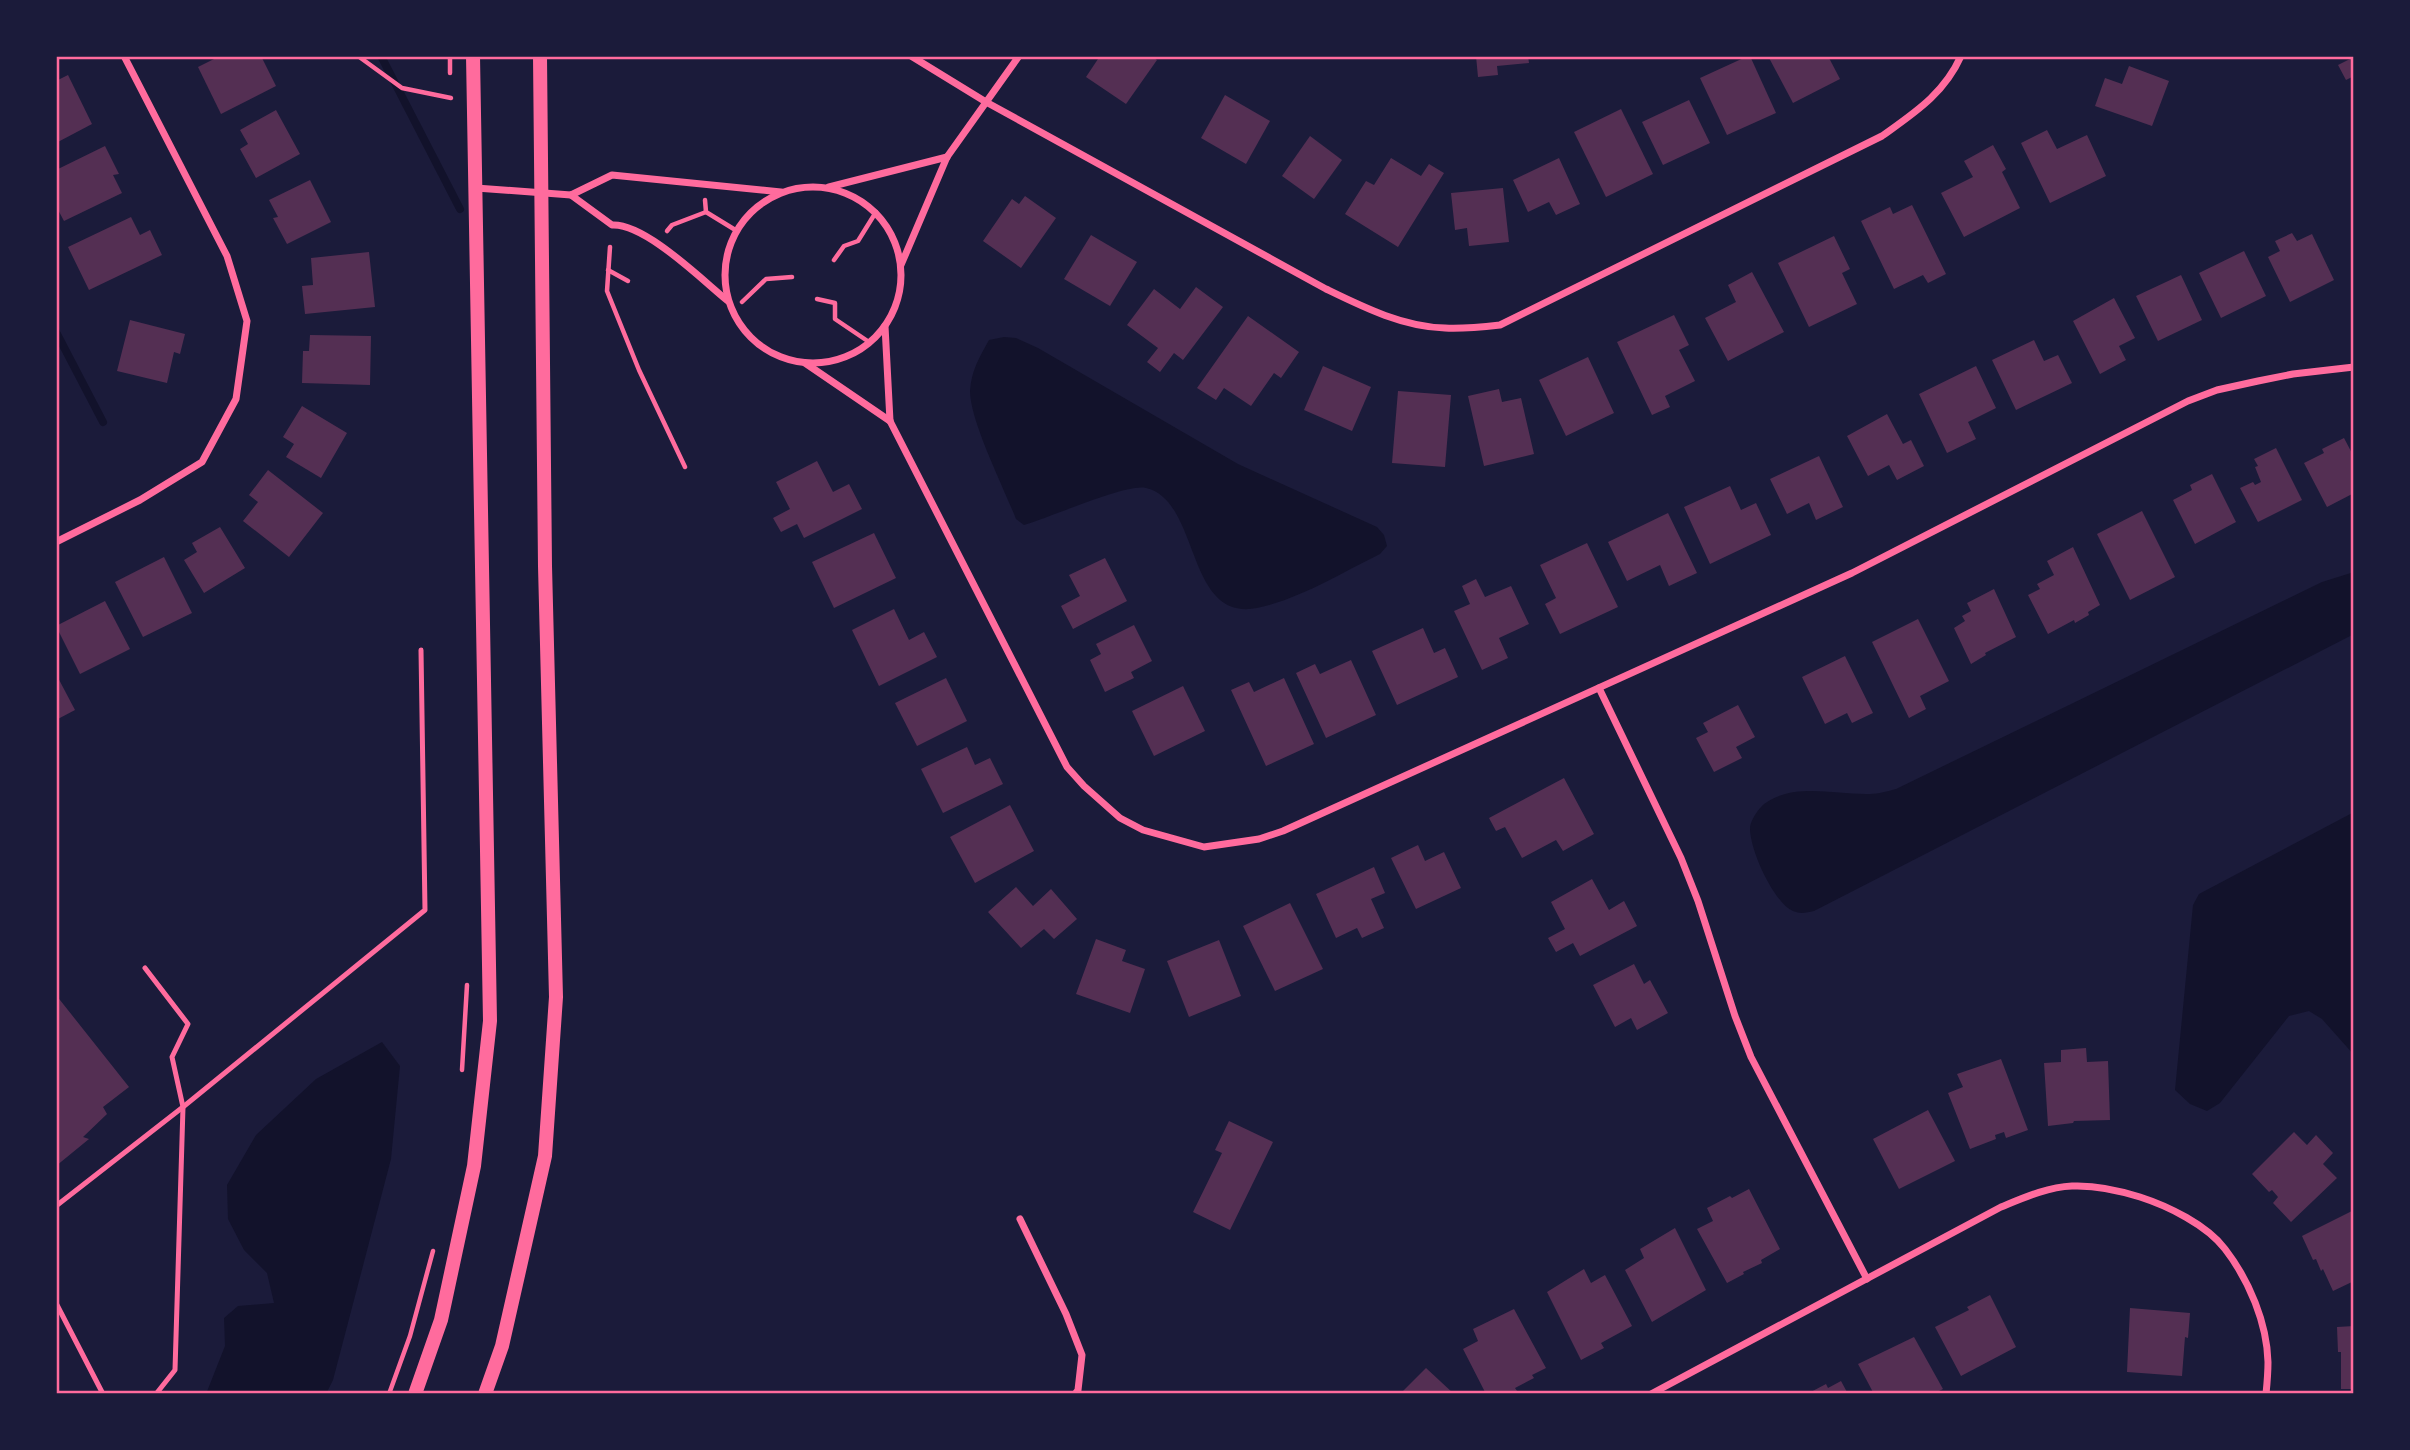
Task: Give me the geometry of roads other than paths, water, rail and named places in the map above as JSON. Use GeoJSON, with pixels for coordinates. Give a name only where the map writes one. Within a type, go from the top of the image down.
{"type":"FeatureCollection","features":[{"type":"Feature","properties":{"kind":"main road"},"geometry":{"type":"LineString","coordinates":[[415,1394],[441,1320],[474,1166],[490,1021],[473,56]]}},
{"type":"Feature","properties":{"kind":"main road"},"geometry":{"type":"LineString","coordinates":[[485,1394],[502,1346],[545,1156],[556,997],[545,566],[540,56]]}},
{"type":"Feature","properties":{"kind":"street"},"geometry":{"type":"LineString","coordinates":[[56,541],[140,500],[202,462],[236,399],[247,321],[227,256],[124,56]]}},
{"type":"Feature","properties":{"kind":"street"},"geometry":{"type":"LineString","coordinates":[[911,56],[986,102],[1372,312],[1422,325],[1463,329],[1500,325],[1882,135],[1927,105],[1951,77],[1961,56]]}},
{"type":"Feature","properties":{"kind":"street"},"geometry":{"type":"LineString","coordinates":[[901,266],[947,156],[1019,56]]}},
{"type":"Feature","properties":{"kind":"street"},"geometry":{"type":"LineString","coordinates":[[827,187],[947,156]]}},
{"type":"Feature","properties":{"kind":"street"},"geometry":{"type":"LineString","coordinates":[[476,188],[570,195],[612,175],[782,192]]}},
{"type":"Feature","properties":{"kind":"street"},"geometry":{"type":"LineString","coordinates":[[804,186],[827,187],[854,196],[876,212],[893,237],[901,266],[901,287],[885,326],[863,347],[836,360],[805,363],[780,357],[757,344],[740,325],[728,301],[724,275],[728,248],[740,224],[758,205],[782,192],[804,186]]}},
{"type":"Feature","properties":{"kind":"street"},"geometry":{"type":"LineString","coordinates":[[570,195],[612,225],[620,224],[649,237],[728,301]]}},
{"type":"Feature","properties":{"kind":"street"},"geometry":{"type":"LineString","coordinates":[[885,326],[890,421],[1067,767],[1120,818],[1143,830],[1204,847],[1259,839],[1599,688],[1852,573],[2188,401],[2217,390],[2258,381],[2354,367]]}},
{"type":"Feature","properties":{"kind":"street"},"geometry":{"type":"LineString","coordinates":[[805,363],[890,421]]}},
{"type":"Feature","properties":{"kind":"street"},"geometry":{"type":"LineString","coordinates":[[1599,688],[1685,869],[1751,1057],[1867,1279]]}},
{"type":"Feature","properties":{"kind":"street"},"geometry":{"type":"LineString","coordinates":[[1651,1394],[2001,1207],[2031,1194],[2071,1186],[2114,1189],[2155,1202],[2193,1221],[2224,1247],[2246,1282],[2262,1323],[2268,1361],[2266,1394]]}},
{"type":"Feature","properties":{"kind":"street"},"geometry":{"type":"LineString","coordinates":[[1020,1219],[1066,1314],[1082,1355],[1078,1390],[1075,1394]]}},
{"type":"Feature","properties":{"kind":"lane"},"geometry":{"type":"LineString","coordinates":[[56,1206],[183,1107],[425,910],[421,650]]}},
{"type":"Feature","properties":{"kind":"lane"},"geometry":{"type":"LineString","coordinates":[[145,968],[188,1024],[172,1057],[183,1107],[175,1370],[156,1394]]}},
{"type":"Feature","properties":{"kind":"lane"},"geometry":{"type":"LineString","coordinates":[[56,1303],[103,1394]]}},
{"type":"Feature","properties":{"kind":"waterway"},"geometry":{"type":"LineString","coordinates":[[381,56],[460,209]]}},
{"type":"Feature","properties":{"kind":"waterway"},"geometry":{"type":"LineString","coordinates":[[56,332],[103,422]]}}]}
